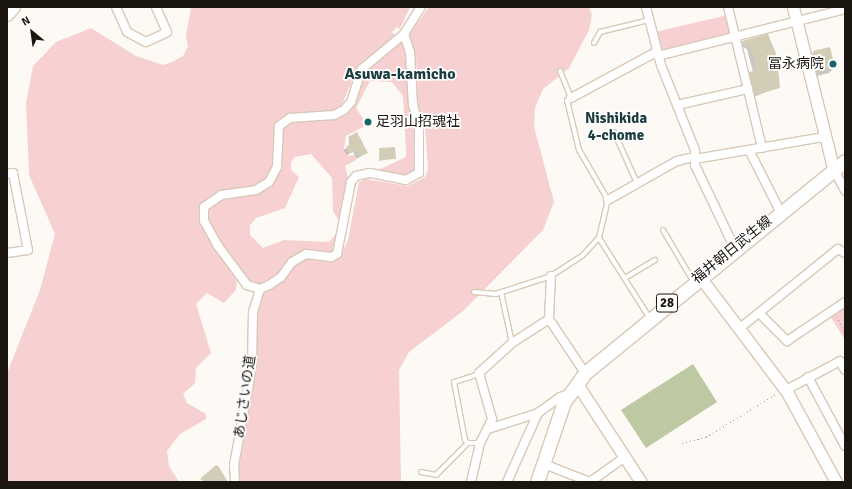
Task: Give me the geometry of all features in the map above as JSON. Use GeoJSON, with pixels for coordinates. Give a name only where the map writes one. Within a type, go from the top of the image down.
{"type":"FeatureCollection","features":[{"type":"Feature","properties":{"kind":"main road","name":"福井朝日武生線"},"geometry":{"type":"LineString","coordinates":[[538,482],[569,394],[585,373],[833,168],[845,161]]}},
{"type":"Feature","properties":{"kind":"street"},"geometry":{"type":"LineString","coordinates":[[7,15],[14,7]]}},
{"type":"Feature","properties":{"kind":"street"},"geometry":{"type":"LineString","coordinates":[[116,7],[127,32],[146,42],[167,32],[156,7]]}},
{"type":"Feature","properties":{"kind":"street"},"geometry":{"type":"LineString","coordinates":[[646,7],[657,54],[677,105],[695,158],[695,165],[735,248]]}},
{"type":"Feature","properties":{"kind":"street"},"geometry":{"type":"LineString","coordinates":[[728,7],[762,148]]}},
{"type":"Feature","properties":{"kind":"street"},"geometry":{"type":"LineString","coordinates":[[792,7],[824,137],[833,168],[845,191]]}},
{"type":"Feature","properties":{"kind":"street"},"geometry":{"type":"LineString","coordinates":[[404,34],[410,52],[413,105],[419,126],[419,173],[406,180],[370,172],[356,176],[351,182],[337,254],[331,257],[310,253],[300,256],[278,280],[260,289],[244,283],[231,266],[204,221],[204,207],[221,195],[256,190],[269,182],[277,167],[279,126],[290,118],[334,115],[344,110],[351,102],[362,69],[404,34],[419,8]]}},
{"type":"Feature","properties":{"kind":"street"},"geometry":{"type":"LineString","coordinates":[[571,98],[657,54],[735,37],[845,9]]}},
{"type":"Feature","properties":{"kind":"street"},"geometry":{"type":"LineString","coordinates":[[677,105],[748,89]]}},
{"type":"Feature","properties":{"kind":"street"},"geometry":{"type":"LineString","coordinates":[[608,200],[677,160],[762,148],[824,137]]}},
{"type":"Feature","properties":{"kind":"street"},"geometry":{"type":"LineString","coordinates":[[749,150],[780,212]]}},
{"type":"Feature","properties":{"kind":"street"},"geometry":{"type":"LineString","coordinates":[[7,174],[13,173],[28,250],[7,253]]}},
{"type":"Feature","properties":{"kind":"street"},"geometry":{"type":"LineString","coordinates":[[740,328],[838,249],[845,253]]}},
{"type":"Feature","properties":{"kind":"street"},"geometry":{"type":"LineString","coordinates":[[551,276],[549,319],[585,373]]}},
{"type":"Feature","properties":{"kind":"street"},"geometry":{"type":"LineString","coordinates":[[697,280],[740,328],[786,390],[836,482]]}},
{"type":"Feature","properties":{"kind":"street","name":"あじさいの道"},"geometry":{"type":"LineString","coordinates":[[235,482],[233,472],[252,368],[253,312],[260,289]]}},
{"type":"Feature","properties":{"kind":"street"},"geometry":{"type":"LineString","coordinates":[[759,312],[784,341],[845,302]]}},
{"type":"Feature","properties":{"kind":"street"},"geometry":{"type":"LineString","coordinates":[[471,482],[480,443],[488,429],[491,412],[479,374],[512,343],[549,319]]}},
{"type":"Feature","properties":{"kind":"street"},"geometry":{"type":"LineString","coordinates":[[786,390],[840,361],[844,366]]}},
{"type":"Feature","properties":{"kind":"street"},"geometry":{"type":"LineString","coordinates":[[808,378],[845,446]]}},
{"type":"Feature","properties":{"kind":"street"},"geometry":{"type":"LineString","coordinates":[[577,384],[641,482]]}},
{"type":"Feature","properties":{"kind":"street"},"geometry":{"type":"LineString","coordinates":[[488,429],[538,413],[560,396],[569,394]]}},
{"type":"Feature","properties":{"kind":"street"},"geometry":{"type":"LineString","coordinates":[[508,482],[538,413]]}},
{"type":"Feature","properties":{"kind":"street"},"geometry":{"type":"LineString","coordinates":[[544,464],[590,482],[625,457]]}},
{"type":"Feature","properties":{"kind":"lane"},"geometry":{"type":"LineString","coordinates":[[594,43],[600,32],[649,20]]}},
{"type":"Feature","properties":{"kind":"lane"},"geometry":{"type":"LineString","coordinates":[[474,292],[501,292],[551,276],[582,256],[599,238],[608,200],[579,150],[567,100],[571,98],[560,71]]}},
{"type":"Feature","properties":{"kind":"lane"},"geometry":{"type":"LineString","coordinates":[[614,132],[637,183]]}},
{"type":"Feature","properties":{"kind":"lane"},"geometry":{"type":"LineString","coordinates":[[663,230],[697,280]]}},
{"type":"Feature","properties":{"kind":"lane"},"geometry":{"type":"LineString","coordinates":[[599,238],[650,318]]}},
{"type":"Feature","properties":{"kind":"lane"},"geometry":{"type":"LineString","coordinates":[[625,278],[655,260]]}},
{"type":"Feature","properties":{"kind":"lane"},"geometry":{"type":"LineString","coordinates":[[501,292],[512,343]]}},
{"type":"Feature","properties":{"kind":"lane"},"geometry":{"type":"LineString","coordinates":[[468,443],[454,382],[479,374]]}},
{"type":"Feature","properties":{"kind":"lane"},"geometry":{"type":"LineString","coordinates":[[421,472],[436,475],[468,443],[480,443]]}},
{"type":"Feature","properties":{"kind":"path"},"geometry":{"type":"LineString","coordinates":[[834,309],[845,334]]}},
{"type":"Feature","properties":{"kind":"path"},"geometry":{"type":"LineString","coordinates":[[682,443],[706,437],[786,390]]}},
{"type":"Feature","properties":{"kind":"shaded area"},"geometry":{"type":"Polygon","coordinates":[[[191,7],[410,7],[400,29],[397,27],[392,32],[395,35],[357,69],[341,107],[332,112],[296,112],[281,118],[274,134],[274,167],[264,184],[202,206],[216,246],[237,282],[236,290],[224,303],[207,293],[196,304],[211,353],[196,368],[195,383],[183,394],[187,403],[206,414],[206,419],[180,434],[167,451],[169,466],[179,482],[7,482],[7,373],[40,290],[55,234],[29,175],[26,103],[33,66],[56,42],[91,28],[136,56],[163,65],[172,62],[183,56],[188,46],[186,36],[191,7]]]}},
{"type":"Feature","properties":{"kind":"shaded area"},"geometry":{"type":"Polygon","coordinates":[[[429,7],[589,7],[592,15],[589,30],[569,68],[543,89],[535,108],[534,127],[554,202],[543,230],[463,311],[409,352],[399,370],[401,482],[238,482],[254,321],[261,290],[304,257],[336,257],[342,252],[348,240],[359,182],[366,179],[408,186],[425,177],[428,169],[425,127],[418,104],[416,57],[409,35],[429,7]]]}},
{"type":"Feature","properties":{"kind":"shaded area"},"geometry":{"type":"Polygon","coordinates":[[[728,15],[732,35],[659,53],[655,32],[728,15]]]}},
{"type":"Feature","properties":{"kind":"shaded area"},"geometry":{"type":"Polygon","coordinates":[[[400,39],[406,45],[419,170],[405,178],[376,171],[406,157],[403,96],[392,82],[370,81],[356,108],[364,120],[363,127],[346,136],[344,148],[349,156],[356,155],[356,160],[345,166],[349,181],[341,224],[333,211],[332,178],[311,154],[295,157],[291,162],[291,170],[299,177],[285,208],[256,218],[250,225],[250,235],[263,248],[284,240],[329,242],[338,232],[338,249],[328,255],[309,250],[299,253],[279,274],[260,286],[242,279],[207,219],[206,208],[213,202],[273,182],[281,129],[290,121],[341,116],[365,70],[400,39]]]}},
{"type":"Feature","properties":{"kind":"shaded area"},"geometry":{"type":"Polygon","coordinates":[[[845,305],[845,340],[830,316],[845,305]]]}},
{"type":"Feature","properties":{"kind":"shaded area"},"geometry":{"type":"Polygon","coordinates":[[[693,364],[717,402],[646,448],[621,410],[693,364]]]}},
{"type":"Feature","properties":{"kind":"building"},"geometry":{"type":"Polygon","coordinates":[[[768,34],[777,56],[780,88],[755,95],[749,72],[757,70],[750,45],[743,45],[742,41],[768,34]]]}},
{"type":"Feature","properties":{"kind":"building"},"geometry":{"type":"Polygon","coordinates":[[[830,47],[835,68],[818,72],[813,51],[830,47]]]}},
{"type":"Feature","properties":{"kind":"building"},"geometry":{"type":"Polygon","coordinates":[[[357,132],[368,153],[359,157],[356,150],[350,153],[346,147],[352,143],[348,137],[357,132]]]}},
{"type":"Feature","properties":{"kind":"building"},"geometry":{"type":"Polygon","coordinates":[[[395,147],[396,159],[380,160],[379,148],[395,147]]]}},
{"type":"Feature","properties":{"kind":"building"},"geometry":{"type":"Polygon","coordinates":[[[216,465],[219,467],[228,482],[219,479],[204,482],[201,478],[216,465]]]}},
{"type":"Feature","properties":{"kind":"place","name":"冨永病院"},"geometry":{"type":"Point","coordinates":[833,64]}},
{"type":"Feature","properties":{"kind":"place","name":"足羽山招魂社"},"geometry":{"type":"Point","coordinates":[368,122]}},
{"type":"Feature","properties":{"kind":"district","name":"Asuwa-kamicho"},"geometry":{"type":"Point","coordinates":[400,74]}},
{"type":"Feature","properties":{"kind":"district","name":"Nishikida 4-chome"},"geometry":{"type":"Point","coordinates":[616,126]}}]}
